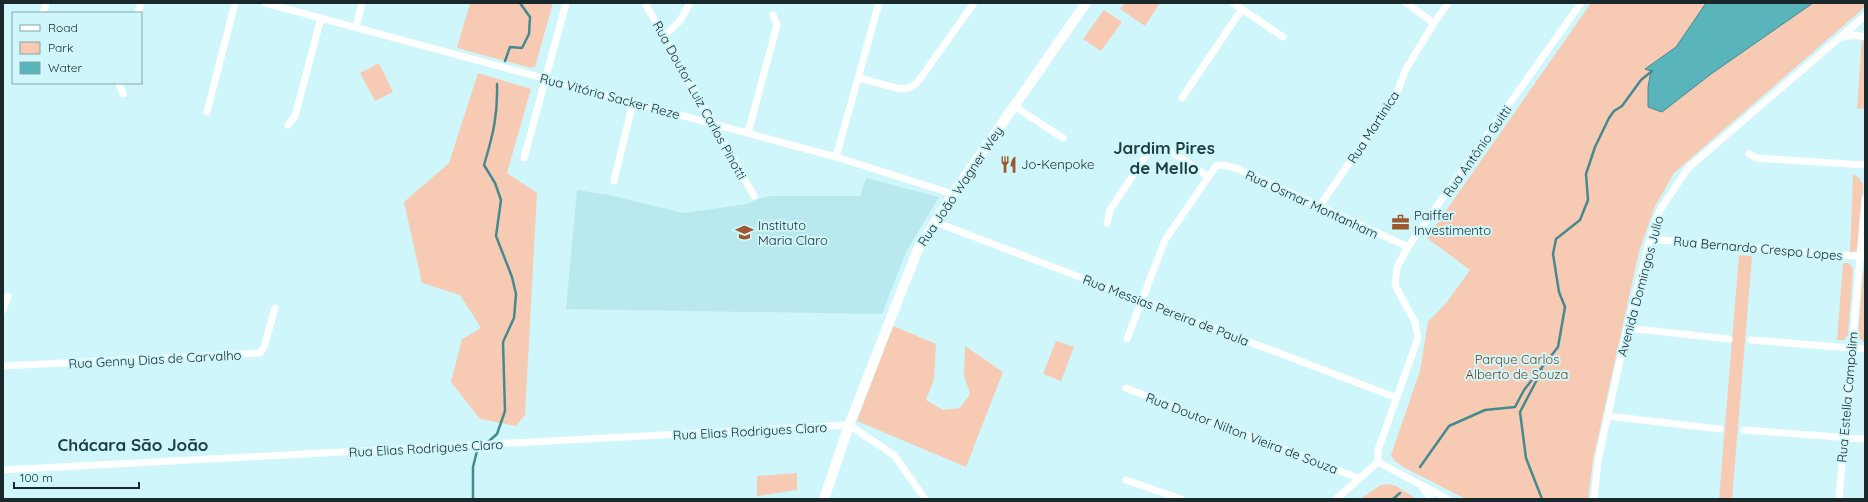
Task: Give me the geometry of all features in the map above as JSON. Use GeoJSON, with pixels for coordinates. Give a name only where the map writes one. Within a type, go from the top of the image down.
{"type":"FeatureCollection","features":[{"type":"Feature","properties":{"kind":"main road","name":"Rua João Wagner Wey"},"geometry":{"type":"LineString","coordinates":[[824,499],[849,425],[918,249],[934,222],[1082,4]]}},
{"type":"Feature","properties":{"kind":"street"},"geometry":{"type":"LineString","coordinates":[[207,112],[235,3]]}},
{"type":"Feature","properties":{"kind":"street","name":"Rua Vitória Sacker Reze"},"geometry":{"type":"LineString","coordinates":[[265,3],[836,157],[953,194]]}},
{"type":"Feature","properties":{"kind":"street"},"geometry":{"type":"LineString","coordinates":[[356,28],[362,3]]}},
{"type":"Feature","properties":{"kind":"street"},"geometry":{"type":"LineString","coordinates":[[524,158],[566,3]]}},
{"type":"Feature","properties":{"kind":"street","name":"Rua Doutor Luiz Carlos Pinotti"},"geometry":{"type":"LineString","coordinates":[[646,3],[754,196]]}},
{"type":"Feature","properties":{"kind":"street"},"geometry":{"type":"LineString","coordinates":[[664,36],[680,21],[690,3]]}},
{"type":"Feature","properties":{"kind":"street"},"geometry":{"type":"LineString","coordinates":[[836,157],[879,3]]}},
{"type":"Feature","properties":{"kind":"street"},"geometry":{"type":"LineString","coordinates":[[859,78],[900,89],[909,88],[917,83],[974,3]]}},
{"type":"Feature","properties":{"kind":"street"},"geometry":{"type":"LineString","coordinates":[[1233,3],[1283,37]]}},
{"type":"Feature","properties":{"kind":"street"},"geometry":{"type":"LineString","coordinates":[[1406,3],[1434,23]]}},
{"type":"Feature","properties":{"kind":"street","name":"Rua Martinica"},"geometry":{"type":"LineString","coordinates":[[1319,207],[1396,95],[1406,69],[1448,3]]}},
{"type":"Feature","properties":{"kind":"street","name":"Rua Antônio Guitti"},"geometry":{"type":"LineString","coordinates":[[1378,462],[1378,450],[1398,398],[1418,338],[1415,322],[1395,285],[1397,267],[1408,247],[1581,3]]}},
{"type":"Feature","properties":{"kind":"street"},"geometry":{"type":"LineString","coordinates":[[1182,98],[1242,9]]}},
{"type":"Feature","properties":{"kind":"street"},"geometry":{"type":"LineString","coordinates":[[748,133],[777,25],[773,15]]}},
{"type":"Feature","properties":{"kind":"street","name":"Avenida Domingos Julio"},"geometry":{"type":"LineString","coordinates":[[1594,499],[1598,460],[1627,328],[1650,239],[1660,210],[1688,168],[1865,16]]}},
{"type":"Feature","properties":{"kind":"street"},"geometry":{"type":"LineString","coordinates":[[288,125],[295,116],[322,18]]}},
{"type":"Feature","properties":{"kind":"street"},"geometry":{"type":"LineString","coordinates":[[1841,38],[1854,35],[1865,37]]}},
{"type":"Feature","properties":{"kind":"street"},"geometry":{"type":"LineString","coordinates":[[119,84],[123,94]]}},
{"type":"Feature","properties":{"kind":"street"},"geometry":{"type":"LineString","coordinates":[[614,181],[633,102]]}},
{"type":"Feature","properties":{"kind":"street"},"geometry":{"type":"LineString","coordinates":[[1014,106],[1063,138]]}},
{"type":"Feature","properties":{"kind":"street"},"geometry":{"type":"LineString","coordinates":[[1107,223],[1110,210],[1153,147],[1166,148],[1207,176],[1164,240],[1127,339]]}},
{"type":"Feature","properties":{"kind":"street"},"geometry":{"type":"LineString","coordinates":[[1749,154],[1756,158],[1865,164]]}},
{"type":"Feature","properties":{"kind":"street","name":"Rua Osmar Montanham"},"geometry":{"type":"LineString","coordinates":[[1207,176],[1216,166],[1223,165],[1238,169],[1408,247]]}},
{"type":"Feature","properties":{"kind":"street","name":"Rua Estella Campolim"},"geometry":{"type":"LineString","coordinates":[[1839,499],[1851,348],[1863,257],[1865,200]]}},
{"type":"Feature","properties":{"kind":"street","name":"Rua Messias Pereira de Paula"},"geometry":{"type":"LineString","coordinates":[[934,222],[1398,398]]}},
{"type":"Feature","properties":{"kind":"street","name":"Rua Bernardo Crespo Lopes"},"geometry":{"type":"LineString","coordinates":[[1650,239],[1863,257]]}},
{"type":"Feature","properties":{"kind":"street"},"geometry":{"type":"LineString","coordinates":[[3,310],[8,296]]}},
{"type":"Feature","properties":{"kind":"street","name":"Rua Genny Dias de Carvalho"},"geometry":{"type":"LineString","coordinates":[[3,366],[260,353],[264,347],[275,308]]}},
{"type":"Feature","properties":{"kind":"street"},"geometry":{"type":"LineString","coordinates":[[1627,328],[1729,339]]}},
{"type":"Feature","properties":{"kind":"street"},"geometry":{"type":"LineString","coordinates":[[1751,340],[1865,349]]}},
{"type":"Feature","properties":{"kind":"street","name":"Rua Doutor Nilton Vieira de Souza"},"geometry":{"type":"LineString","coordinates":[[1126,388],[1358,478]]}},
{"type":"Feature","properties":{"kind":"street"},"geometry":{"type":"LineString","coordinates":[[1607,416],[1720,429]]}},
{"type":"Feature","properties":{"kind":"street"},"geometry":{"type":"LineString","coordinates":[[849,425],[894,454],[925,499]]}},
{"type":"Feature","properties":{"kind":"street","name":"Rua Elias Rodrigues Claro"},"geometry":{"type":"LineString","coordinates":[[3,470],[849,425]]}},
{"type":"Feature","properties":{"kind":"street"},"geometry":{"type":"LineString","coordinates":[[1744,430],[1865,439]]}},
{"type":"Feature","properties":{"kind":"street"},"geometry":{"type":"LineString","coordinates":[[1336,499],[1358,478],[1378,462],[1448,499]]}},
{"type":"Feature","properties":{"kind":"street"},"geometry":{"type":"LineString","coordinates":[[1126,480],[1181,499]]}},
{"type":"Feature","properties":{"kind":"street"},"geometry":{"type":"LineString","coordinates":[[1422,486],[1431,499]]}},
{"type":"Feature","properties":{"kind":"shaded area","name":"Instituto Maria Claro"},"geometry":{"type":"Polygon","coordinates":[[[866,178],[939,197],[906,252],[882,314],[566,309],[577,190],[608,195],[684,213],[747,204],[770,196],[860,196],[866,178]]]}},
{"type":"Feature","properties":{"kind":"green space"},"geometry":{"type":"Polygon","coordinates":[[[470,3],[553,3],[535,67],[531,68],[457,48],[470,3]]]}},
{"type":"Feature","properties":{"kind":"green space"},"geometry":{"type":"Polygon","coordinates":[[[1124,3],[1160,3],[1145,26],[1120,9],[1124,3]]]}},
{"type":"Feature","properties":{"kind":"green space","name":"Parque Carlos Alberto de Souza"},"geometry":{"type":"Polygon","coordinates":[[[1591,3],[1865,3],[1865,7],[1674,173],[1655,206],[1639,252],[1593,460],[1588,499],[1466,499],[1405,468],[1395,461],[1391,455],[1420,371],[1428,322],[1447,302],[1470,270],[1427,238],[1591,3]]]}},
{"type":"Feature","properties":{"kind":"green space"},"geometry":{"type":"Polygon","coordinates":[[[1104,10],[1122,22],[1101,51],[1083,39],[1104,10]]]}},
{"type":"Feature","properties":{"kind":"green space"},"geometry":{"type":"Polygon","coordinates":[[[1862,39],[1865,40],[1865,103],[1864,108],[1857,109],[1862,39]]]}},
{"type":"Feature","properties":{"kind":"green space"},"geometry":{"type":"Polygon","coordinates":[[[379,63],[393,92],[375,101],[360,73],[379,63]]]}},
{"type":"Feature","properties":{"kind":"green space"},"geometry":{"type":"Polygon","coordinates":[[[478,73],[531,89],[507,173],[537,193],[525,415],[516,426],[480,419],[451,382],[462,339],[481,328],[460,295],[422,283],[404,202],[449,163],[478,73]]]}},
{"type":"Feature","properties":{"kind":"green space"},"geometry":{"type":"Polygon","coordinates":[[[1853,174],[1859,178],[1863,184],[1860,244],[1858,250],[1850,253],[1853,174]]]}},
{"type":"Feature","properties":{"kind":"green space"},"geometry":{"type":"Polygon","coordinates":[[[1739,255],[1752,256],[1732,499],[1719,499],[1739,255]]]}},
{"type":"Feature","properties":{"kind":"green space"},"geometry":{"type":"Polygon","coordinates":[[[1843,263],[1849,263],[1853,269],[1848,335],[1844,340],[1837,340],[1843,263]]]}},
{"type":"Feature","properties":{"kind":"green space"},"geometry":{"type":"Polygon","coordinates":[[[1865,270],[1865,343],[1858,337],[1863,271],[1865,270]]]}},
{"type":"Feature","properties":{"kind":"green space"},"geometry":{"type":"Polygon","coordinates":[[[893,326],[936,344],[934,379],[926,400],[943,410],[960,408],[970,394],[964,375],[965,346],[1003,372],[966,467],[857,421],[893,326]]]}},
{"type":"Feature","properties":{"kind":"green space"},"geometry":{"type":"Polygon","coordinates":[[[1056,341],[1074,347],[1061,381],[1043,374],[1056,341]]]}},
{"type":"Feature","properties":{"kind":"green space"},"geometry":{"type":"Polygon","coordinates":[[[797,473],[797,490],[757,496],[757,476],[797,473]]]}},
{"type":"Feature","properties":{"kind":"green space"},"geometry":{"type":"Polygon","coordinates":[[[1390,484],[1417,499],[1360,499],[1381,485],[1390,484]]]}},
{"type":"Feature","properties":{"kind":"water"},"geometry":{"type":"Polygon","coordinates":[[[1706,3],[1813,3],[1711,74],[1662,112],[1648,107],[1648,87],[1651,71],[1645,69],[1676,47],[1706,3]]]}},
{"type":"Feature","properties":{"kind":"waterway"},"geometry":{"type":"LineString","coordinates":[[505,61],[510,47],[522,48],[529,34],[530,17],[520,3]]}},
{"type":"Feature","properties":{"kind":"waterway"},"geometry":{"type":"LineString","coordinates":[[1420,467],[1449,426],[1485,410],[1515,407],[1524,390],[1558,347],[1565,307],[1559,292],[1553,254],[1556,239],[1580,220],[1588,200],[1586,174],[1595,147],[1609,118],[1614,111],[1622,106],[1641,80],[1652,71]]}},
{"type":"Feature","properties":{"kind":"waterway"},"geometry":{"type":"LineString","coordinates":[[488,442],[497,434],[505,411],[503,342],[514,318],[516,294],[512,277],[496,236],[501,200],[495,183],[484,165],[494,125],[497,106],[497,84]]}},
{"type":"Feature","properties":{"kind":"waterway"},"geometry":{"type":"LineString","coordinates":[[1542,370],[1520,412],[1526,458],[1542,499]]}},
{"type":"Feature","properties":{"kind":"waterway"},"geometry":{"type":"LineString","coordinates":[[473,499],[473,467],[477,451]]}},
{"type":"Feature","properties":{"kind":"waterway"},"geometry":{"type":"LineString","coordinates":[[1393,499],[1400,493]]}},
{"type":"Feature","properties":{"kind":"place","name":"Jo-Kenpoke"},"geometry":{"type":"Point","coordinates":[1008,164]}},
{"type":"Feature","properties":{"kind":"place","name":"Paiffer Investimento"},"geometry":{"type":"Point","coordinates":[1401,222]}},
{"type":"Feature","properties":{"kind":"place","name":"Instituto Maria Claro"},"geometry":{"type":"Point","coordinates":[745,232]}},
{"type":"Feature","properties":{"kind":"district","name":"Jardim Pires de Mello"},"geometry":{"type":"Point","coordinates":[1164,157]}},
{"type":"Feature","properties":{"kind":"district","name":"Chácara São João"},"geometry":{"type":"Point","coordinates":[133,444]}}]}
